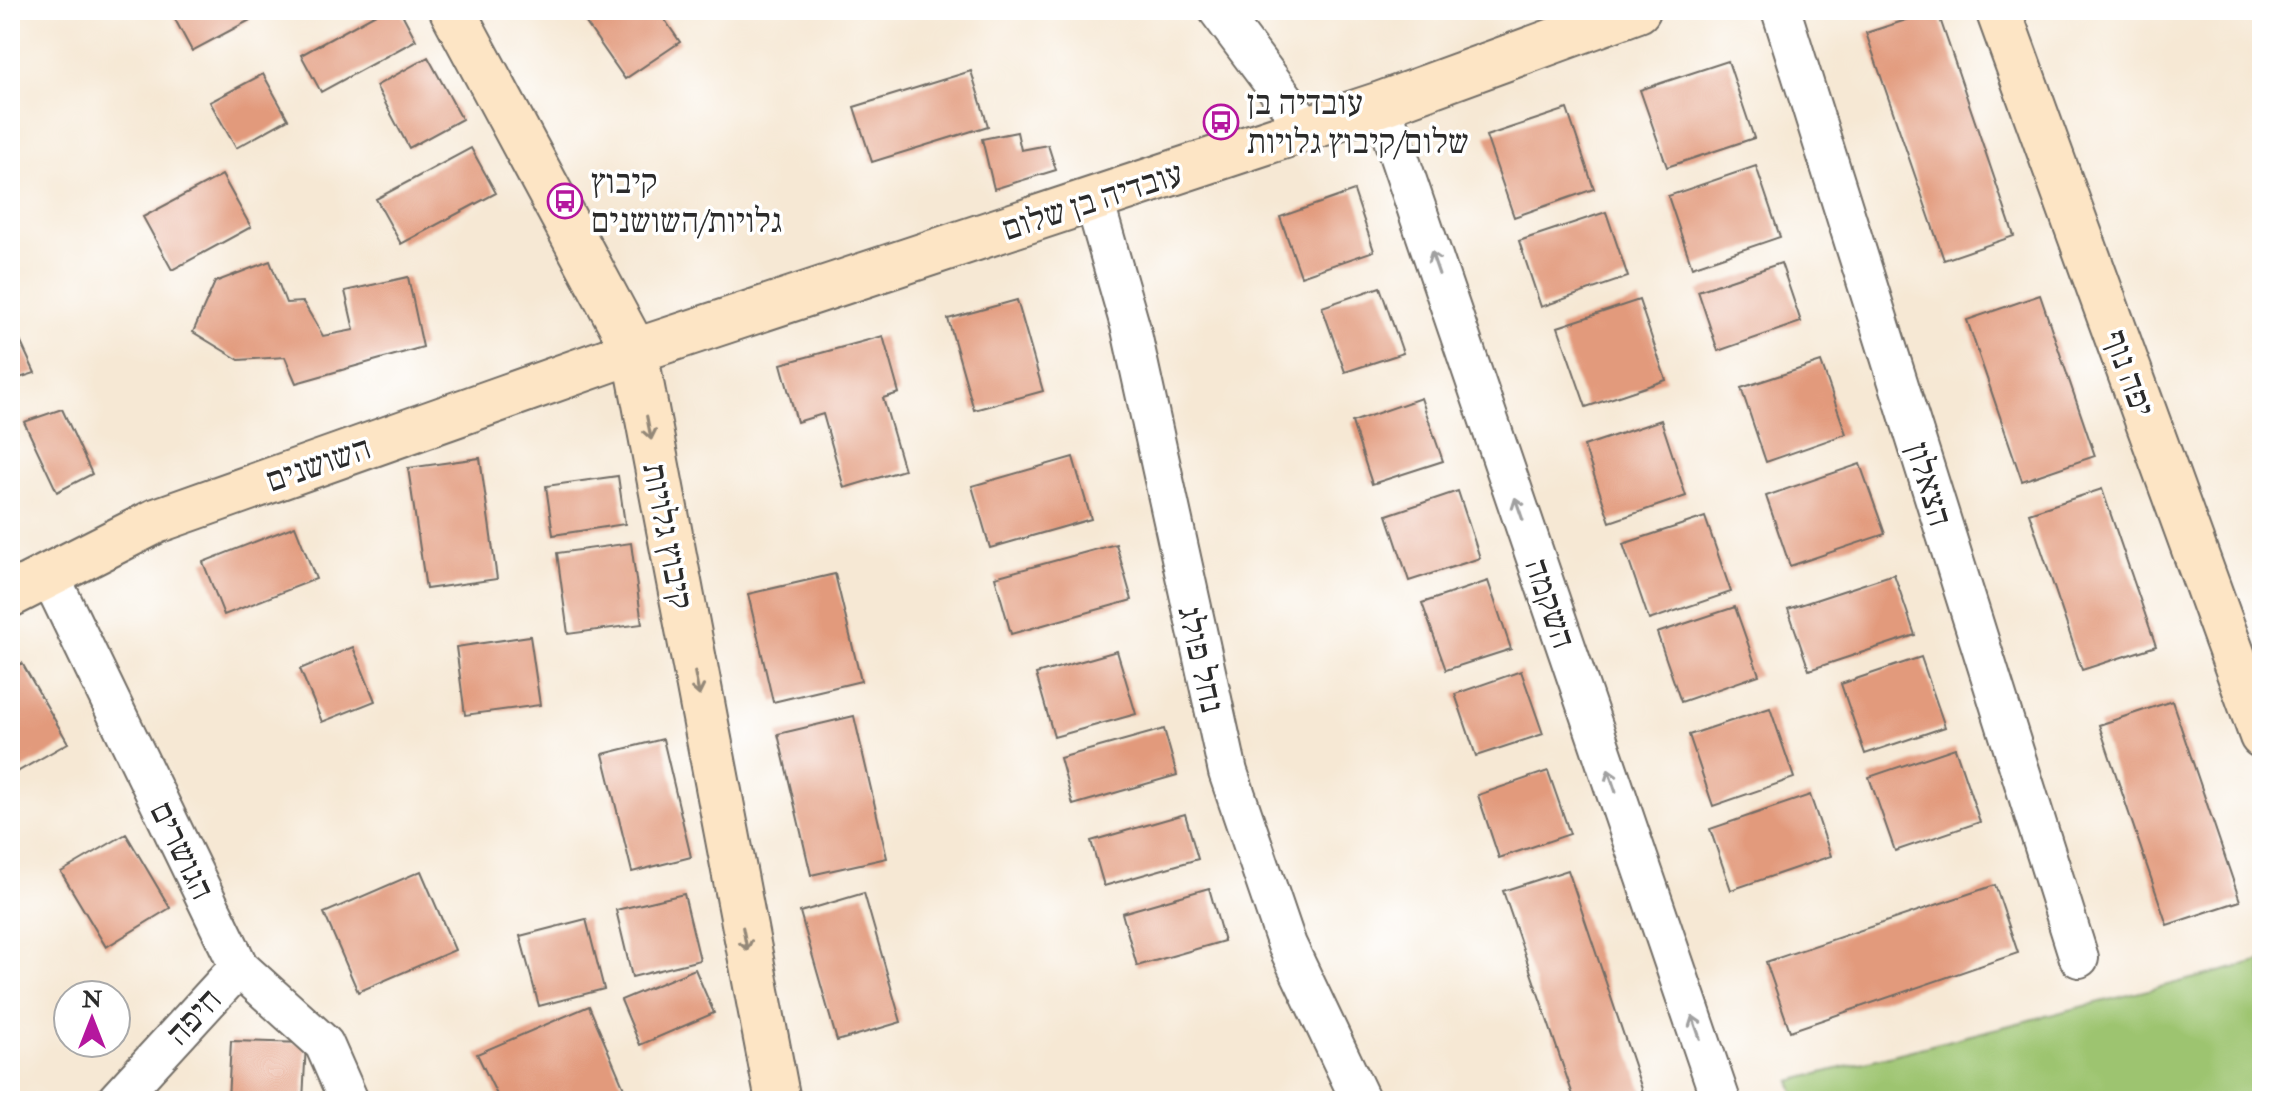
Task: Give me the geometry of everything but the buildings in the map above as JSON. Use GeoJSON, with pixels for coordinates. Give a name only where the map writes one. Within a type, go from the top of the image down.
{"type":"FeatureCollection","features":[{"type":"Feature","properties":{"kind":"street","name":"קיבוץ גלויות"},"geometry":{"type":"LineString","coordinates":[[452,10],[635,351],[778,1101]]}},
{"type":"Feature","properties":{"kind":"street"},"geometry":{"type":"LineString","coordinates":[[1218,10],[1307,129]]}},
{"type":"Feature","properties":{"kind":"street","name":"עובדיה בן שלום"},"geometry":{"type":"LineString","coordinates":[[635,351],[1381,104],[1638,10]]}},
{"type":"Feature","properties":{"kind":"street","name":"הצאלון"},"geometry":{"type":"LineString","coordinates":[[1781,10],[2079,958]]}},
{"type":"Feature","properties":{"kind":"street","name":"יפה נוף"},"geometry":{"type":"LineString","coordinates":[[1998,10],[2262,736]]}},
{"type":"Feature","properties":{"kind":"street","name":"השקמה"},"geometry":{"type":"LineString","coordinates":[[1381,104],[1721,1101]]}},
{"type":"Feature","properties":{"kind":"street","name":"נחל פולג"},"geometry":{"type":"LineString","coordinates":[[1094,200],[1131,329],[1228,772],[1287,945],[1361,1101]]}},
{"type":"Feature","properties":{"kind":"street","name":"השושנים"},"geometry":{"type":"LineString","coordinates":[[10,595],[156,521],[635,351]]}},
{"type":"Feature","properties":{"kind":"street","name":"הגושרים"},"geometry":{"type":"LineString","coordinates":[[49,574],[239,967],[324,1044],[349,1101]]}},
{"type":"Feature","properties":{"kind":"street","name":"חיפה"},"geometry":{"type":"LineString","coordinates":[[116,1101],[239,967]]}},
{"type":"Feature","properties":{"kind":"green space"},"geometry":{"type":"Polygon","coordinates":[[[2262,961],[2262,1101],[1797,1101],[1790,1081],[2262,961]]]}},
{"type":"Feature","properties":{"kind":"place","name":"עובדיה בן שלום/קיבוץ גלויות"},"geometry":{"type":"Point","coordinates":[1221,122]}},
{"type":"Feature","properties":{"kind":"place","name":"קיבוץ גלויות/השושנים"},"geometry":{"type":"Point","coordinates":[565,201]}}]}
